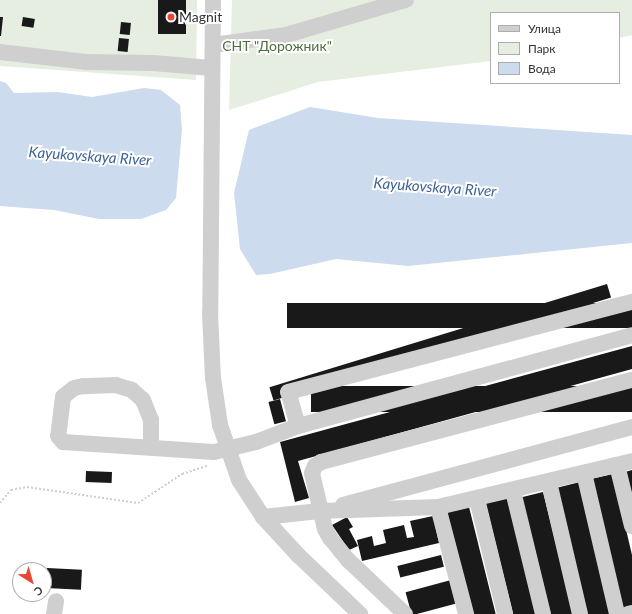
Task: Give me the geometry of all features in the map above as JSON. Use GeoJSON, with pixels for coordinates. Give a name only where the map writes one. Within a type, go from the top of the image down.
{"type":"FeatureCollection","features":[{"type":"Feature","properties":{"kind":"street"},"geometry":{"type":"LineString","coordinates":[[213,0],[211,350],[216,402],[227,450],[239,480],[263,517],[298,555],[360,614]]}},
{"type":"Feature","properties":{"kind":"street"},"geometry":{"type":"LineString","coordinates":[[213,45],[286,34],[406,0]]}},
{"type":"Feature","properties":{"kind":"street"},"geometry":{"type":"LineString","coordinates":[[0,52],[87,62],[153,63],[212,68]]}},
{"type":"Feature","properties":{"kind":"street"},"geometry":{"type":"LineString","coordinates":[[298,426],[288,392],[632,302]]}},
{"type":"Feature","properties":{"kind":"street"},"geometry":{"type":"LineString","coordinates":[[151,447],[151,420],[143,400],[132,390],[116,385],[83,386],[74,388],[63,397],[58,436],[63,442],[151,447],[198,452],[227,450],[298,426],[632,335]]}},
{"type":"Feature","properties":{"kind":"street"},"geometry":{"type":"LineString","coordinates":[[405,614],[338,549],[325,529],[312,473],[321,462],[632,380]]}},
{"type":"Feature","properties":{"kind":"street"},"geometry":{"type":"LineString","coordinates":[[320,511],[632,427]]}},
{"type":"Feature","properties":{"kind":"street"},"geometry":{"type":"LineString","coordinates":[[263,517],[320,511],[438,507],[625,463],[632,526]]}},
{"type":"Feature","properties":{"kind":"street"},"geometry":{"type":"LineString","coordinates":[[584,473],[617,614]]}},
{"type":"Feature","properties":{"kind":"street"},"geometry":{"type":"LineString","coordinates":[[548,482],[580,614]]}},
{"type":"Feature","properties":{"kind":"street"},"geometry":{"type":"LineString","coordinates":[[513,490],[543,614]]}},
{"type":"Feature","properties":{"kind":"street"},"geometry":{"type":"LineString","coordinates":[[476,499],[505,614]]}},
{"type":"Feature","properties":{"kind":"street"},"geometry":{"type":"LineString","coordinates":[[438,507],[466,614]]}},
{"type":"Feature","properties":{"kind":"street"},"geometry":{"type":"LineString","coordinates":[[628,614],[632,613]]}},
{"type":"Feature","properties":{"kind":"path"},"geometry":{"type":"LineString","coordinates":[[0,503],[11,490],[27,487],[138,503],[182,474],[210,465]]}},
{"type":"Feature","properties":{"kind":"green space"},"geometry":{"type":"Polygon","coordinates":[[[0,0],[197,0],[196,80],[0,66],[0,0]]]}},
{"type":"Feature","properties":{"kind":"green space","name":"СНТ \"Дорожник\""},"geometry":{"type":"Polygon","coordinates":[[[232,0],[632,0],[632,35],[620,38],[620,12],[490,12],[490,61],[318,82],[229,110],[232,0]]]}},
{"type":"Feature","properties":{"kind":"water","name":"Kayukovskaya River"},"geometry":{"type":"Polygon","coordinates":[[[0,81],[6,83],[14,93],[58,92],[92,97],[144,88],[161,90],[180,105],[182,130],[176,198],[166,210],[141,219],[99,219],[54,210],[0,206],[0,81]]]}},
{"type":"Feature","properties":{"kind":"water","name":"Kayukovskaya River"},"geometry":{"type":"Polygon","coordinates":[[[310,107],[378,118],[632,135],[632,243],[408,266],[336,259],[270,274],[256,275],[240,249],[234,193],[249,130],[310,107]]]}},
{"type":"Feature","properties":{"kind":"building","name":"Magnit"},"geometry":{"type":"Polygon","coordinates":[[[158,0],[186,0],[186,34],[158,34],[158,0]]]}},
{"type":"Feature","properties":{"kind":"building"},"geometry":{"type":"Polygon","coordinates":[[[0,17],[3,17],[1,36],[0,36],[0,17]]]}},
{"type":"Feature","properties":{"kind":"building"},"geometry":{"type":"Polygon","coordinates":[[[23,17],[35,19],[33,28],[22,26],[23,17]]]}},
{"type":"Feature","properties":{"kind":"building"},"geometry":{"type":"Polygon","coordinates":[[[121,22],[131,23],[130,35],[120,34],[121,22]]]}},
{"type":"Feature","properties":{"kind":"building"},"geometry":{"type":"Polygon","coordinates":[[[119,38],[129,39],[128,52],[118,51],[119,38]]]}},
{"type":"Feature","properties":{"kind":"building"},"geometry":{"type":"Polygon","coordinates":[[[607,284],[611,297],[274,401],[269,387],[607,284]]]}},
{"type":"Feature","properties":{"kind":"building"},"geometry":{"type":"Polygon","coordinates":[[[287,303],[632,303],[632,328],[287,328],[287,303]]]}},
{"type":"Feature","properties":{"kind":"building"},"geometry":{"type":"Polygon","coordinates":[[[632,346],[632,369],[298,461],[309,498],[295,502],[280,442],[632,346]]]}},
{"type":"Feature","properties":{"kind":"building"},"geometry":{"type":"Polygon","coordinates":[[[311,386],[632,386],[632,412],[311,412],[311,386]]]}},
{"type":"Feature","properties":{"kind":"building"},"geometry":{"type":"Polygon","coordinates":[[[280,399],[286,421],[274,424],[268,402],[280,399]]]}},
{"type":"Feature","properties":{"kind":"building"},"geometry":{"type":"Polygon","coordinates":[[[632,470],[632,497],[625,472],[632,470]]]}},
{"type":"Feature","properties":{"kind":"building"},"geometry":{"type":"Polygon","coordinates":[[[86,471],[112,472],[112,483],[86,482],[86,471]]]}},
{"type":"Feature","properties":{"kind":"building"},"geometry":{"type":"Polygon","coordinates":[[[613,474],[632,555],[632,607],[622,609],[591,479],[613,474]]]}},
{"type":"Feature","properties":{"kind":"building"},"geometry":{"type":"Polygon","coordinates":[[[580,482],[611,613],[609,614],[586,614],[556,488],[580,482]]]}},
{"type":"Feature","properties":{"kind":"building"},"geometry":{"type":"Polygon","coordinates":[[[543,492],[573,614],[550,614],[521,498],[543,492]]]}},
{"type":"Feature","properties":{"kind":"building"},"geometry":{"type":"Polygon","coordinates":[[[508,498],[537,613],[513,614],[486,504],[508,498]]]}},
{"type":"Feature","properties":{"kind":"building"},"geometry":{"type":"Polygon","coordinates":[[[469,507],[496,614],[471,614],[446,513],[469,507]]]}},
{"type":"Feature","properties":{"kind":"building"},"geometry":{"type":"Polygon","coordinates":[[[433,516],[439,543],[362,561],[357,540],[372,536],[374,546],[386,543],[383,530],[404,525],[407,538],[414,537],[410,521],[433,516]]]}},
{"type":"Feature","properties":{"kind":"building"},"geometry":{"type":"Polygon","coordinates":[[[347,517],[353,527],[349,529],[358,546],[349,550],[332,525],[347,517]]]}},
{"type":"Feature","properties":{"kind":"building"},"geometry":{"type":"Polygon","coordinates":[[[441,555],[444,567],[400,578],[397,566],[441,555]]]}},
{"type":"Feature","properties":{"kind":"building"},"geometry":{"type":"Polygon","coordinates":[[[52,568],[82,570],[81,590],[52,588],[52,568]]]}},
{"type":"Feature","properties":{"kind":"building"},"geometry":{"type":"Polygon","coordinates":[[[451,580],[457,603],[417,614],[411,614],[406,592],[451,580]]]}},
{"type":"Feature","properties":{"kind":"place","name":"Magnit"},"geometry":{"type":"Point","coordinates":[171,17]}}]}
